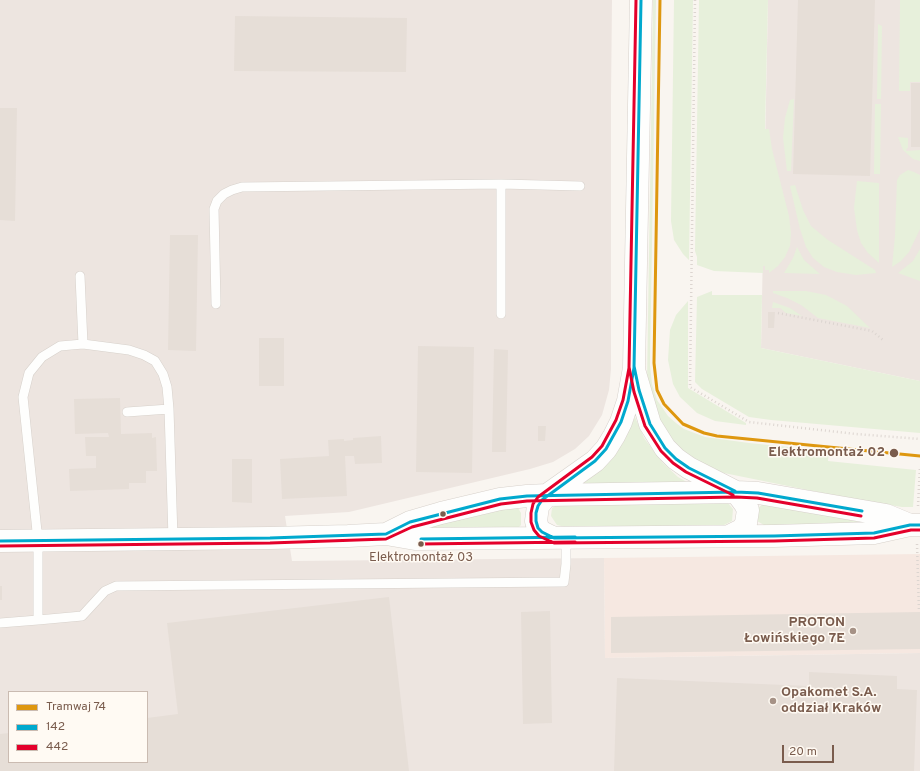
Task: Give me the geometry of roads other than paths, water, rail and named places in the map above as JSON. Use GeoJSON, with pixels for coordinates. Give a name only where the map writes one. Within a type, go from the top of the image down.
{"type":"FeatureCollection","features":[{"type":"Feature","properties":{"kind":"street"},"geometry":{"type":"LineString","coordinates":[[560,538],[542,532],[538,528],[536,521],[538,506],[547,495],[594,461],[606,449],[621,422],[628,401],[634,368],[641,0]]}},
{"type":"Feature","properties":{"kind":"street"},"geometry":{"type":"LineString","coordinates":[[634,368],[650,424],[665,448],[676,459],[689,468],[736,492],[745,504],[748,510],[743,529],[729,536]]}},
{"type":"Feature","properties":{"kind":"street"},"geometry":{"type":"LineString","coordinates":[[386,534],[410,522],[441,513],[500,499],[547,495],[736,492],[758,493],[886,514],[916,525]]}},
{"type":"Feature","properties":{"kind":"street"},"geometry":{"type":"LineString","coordinates":[[0,541],[348,536],[386,534],[415,539],[729,536],[874,533],[916,525]]}},
{"type":"Feature","properties":{"kind":"lane"},"geometry":{"type":"LineString","coordinates":[[501,184],[501,314]]}},
{"type":"Feature","properties":{"kind":"lane"},"geometry":{"type":"LineString","coordinates":[[216,304],[214,208],[217,201],[224,194],[232,190],[242,187],[501,184],[580,186]]}},
{"type":"Feature","properties":{"kind":"lane"},"geometry":{"type":"LineString","coordinates":[[80,276],[83,344]]}},
{"type":"Feature","properties":{"kind":"lane"},"geometry":{"type":"LineString","coordinates":[[38,620],[38,541],[23,397],[29,373],[42,357],[60,346],[83,344],[129,350],[144,355],[155,361],[163,374],[167,387],[169,410],[173,538]]}},
{"type":"Feature","properties":{"kind":"lane"},"geometry":{"type":"LineString","coordinates":[[127,412],[169,410]]}},
{"type":"Feature","properties":{"kind":"lane"},"geometry":{"type":"LineString","coordinates":[[0,623],[82,616],[105,591],[116,586],[564,582],[566,564],[560,538]]}},
{"type":"Feature","properties":{"kind":"tram line","name":"74"},"geometry":{"type":"LineString","coordinates":[[660,0],[654,363],[657,390],[664,404],[683,424],[704,433],[717,436],[920,456]]}},
{"type":"Feature","properties":{"kind":"place","name":"Elektromontaż 02"},"geometry":{"type":"Point","coordinates":[894,453]}},
{"type":"Feature","properties":{"kind":"place","name":"Elektromontaż 03"},"geometry":{"type":"Point","coordinates":[421,544]}},
{"type":"Feature","properties":{"kind":"place","name":"PROTON Łowińskiego 7E"},"geometry":{"type":"Point","coordinates":[853,631]}},
{"type":"Feature","properties":{"kind":"place","name":"Opakomet S.A. oddział Kraków"},"geometry":{"type":"Point","coordinates":[773,701]}}]}
